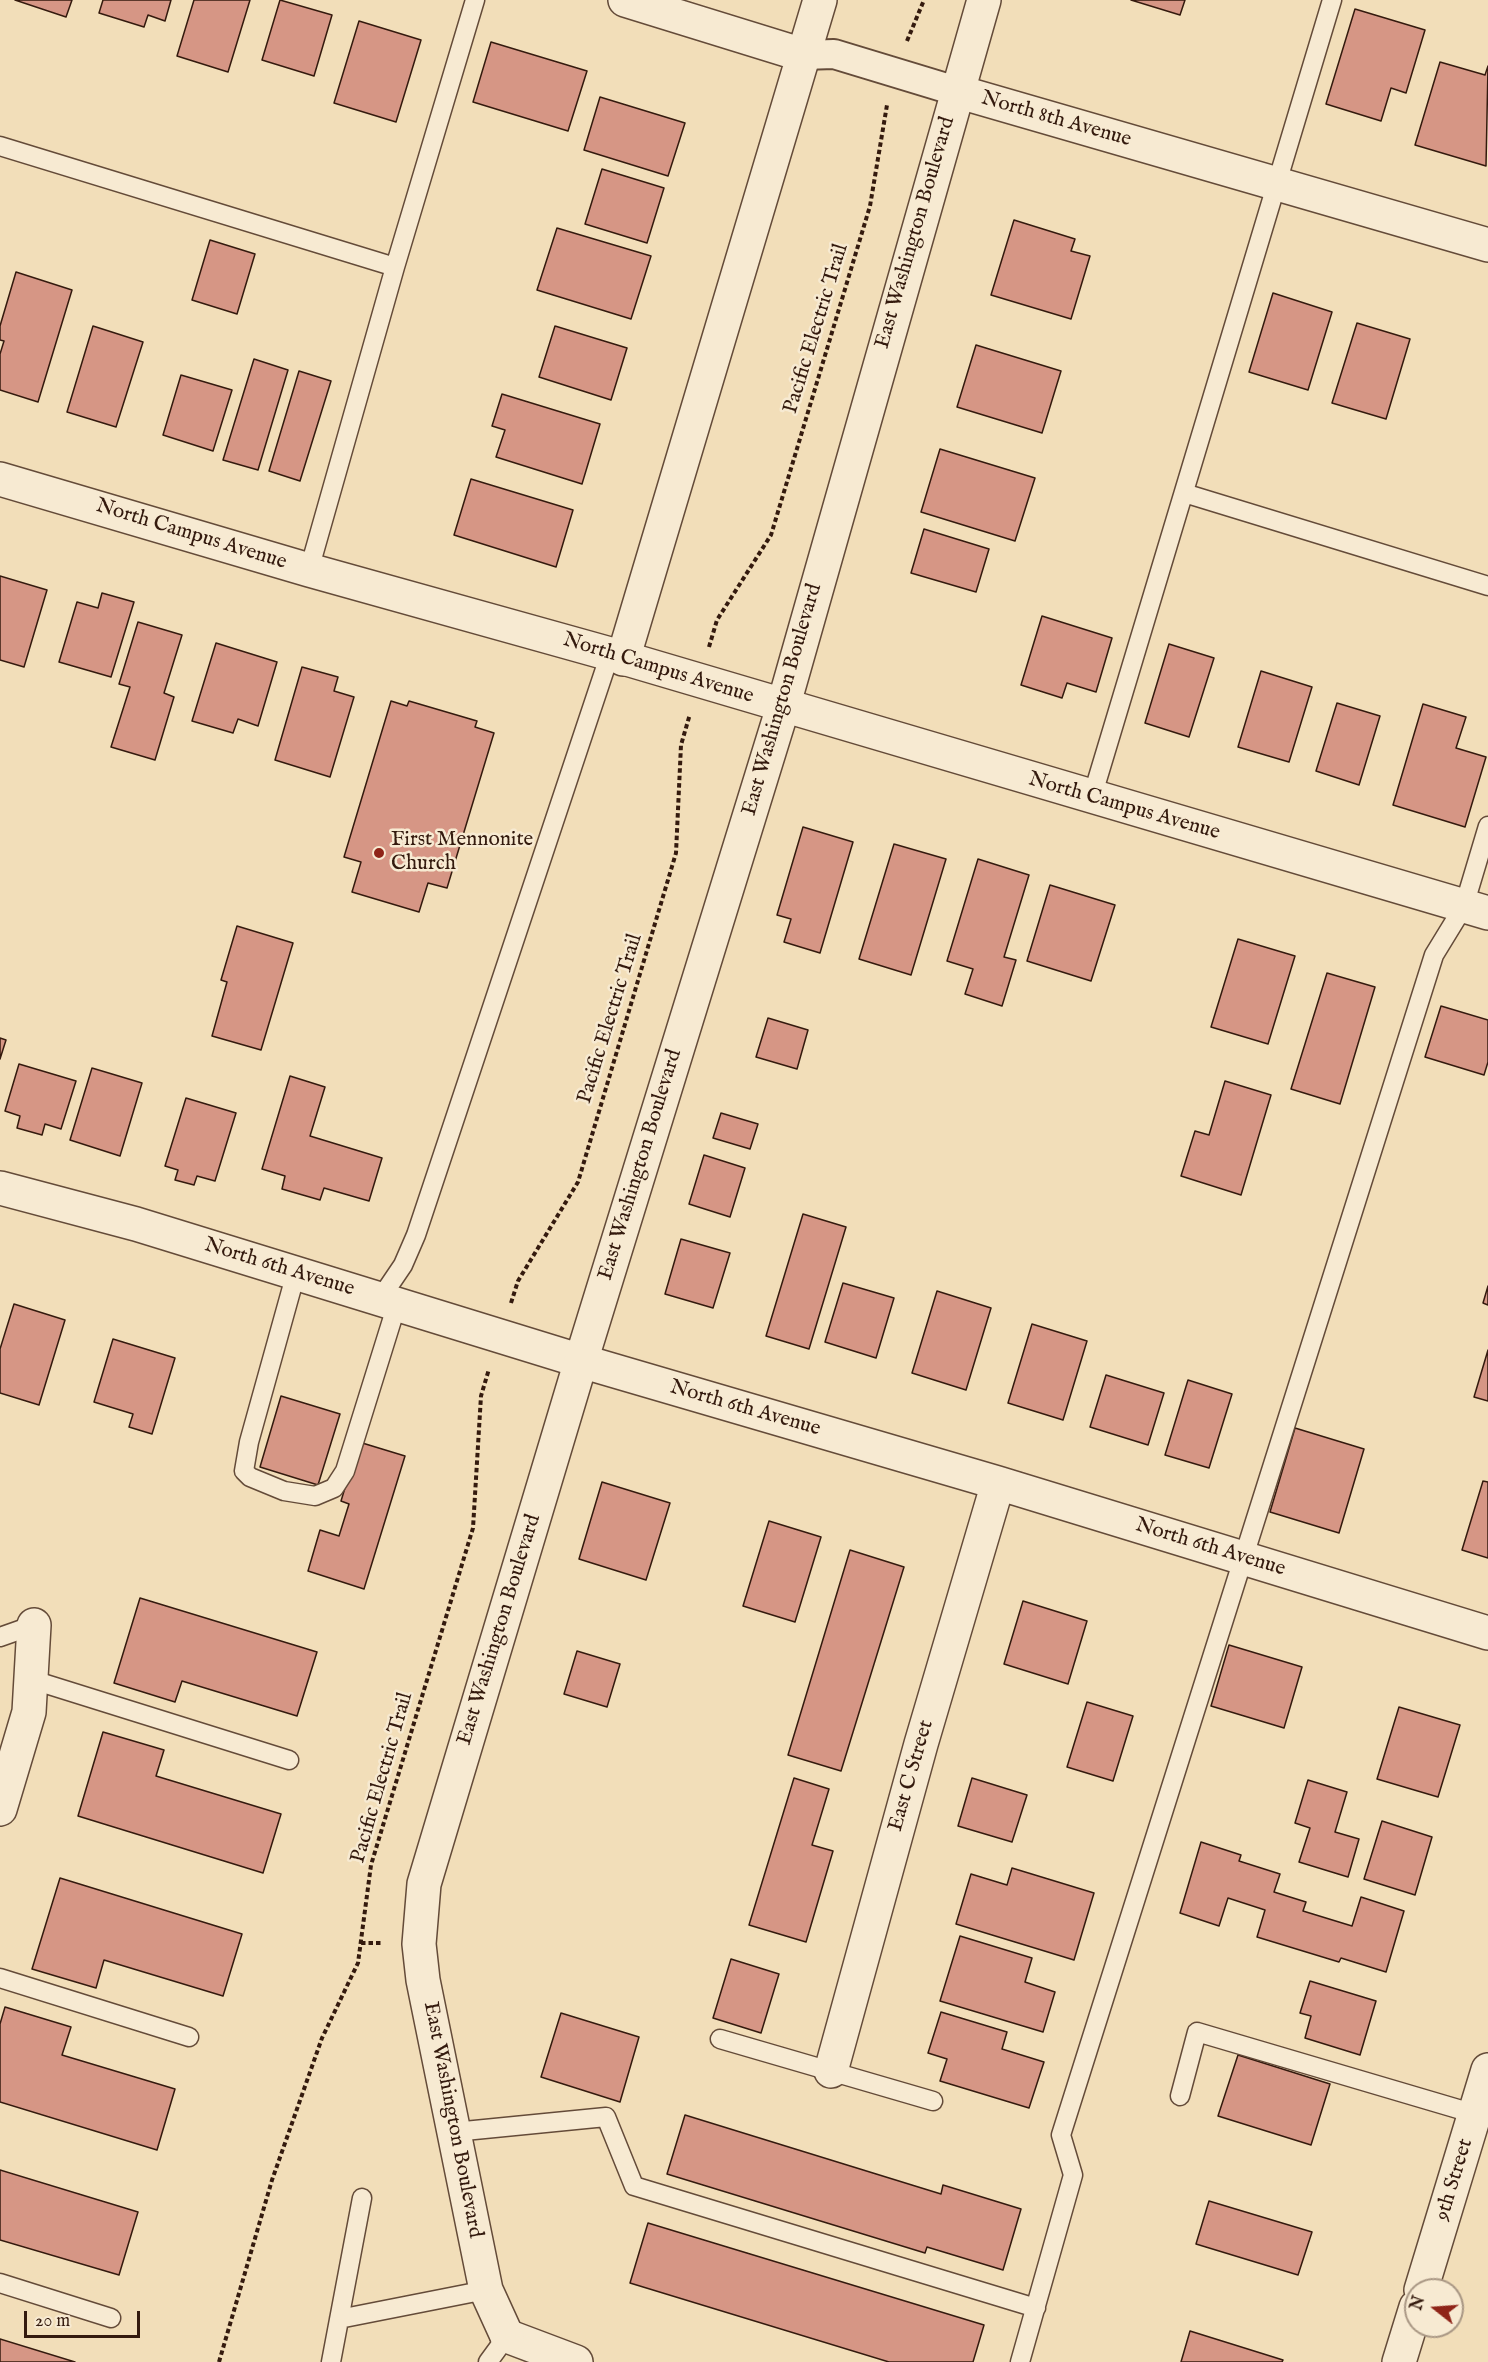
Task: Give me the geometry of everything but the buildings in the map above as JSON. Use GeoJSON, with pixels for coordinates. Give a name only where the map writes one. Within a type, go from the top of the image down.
{"type":"FeatureCollection","features":[{"type":"Feature","properties":{"kind":"street","name":"North 8th Avenue"},"geometry":{"type":"LineString","coordinates":[[625,0],[803,55],[834,54],[1488,244]]}},
{"type":"Feature","properties":{"kind":"street"},"geometry":{"type":"LineString","coordinates":[[616,656],[820,0]]}},
{"type":"Feature","properties":{"kind":"street","name":"East Washington Boulevard"},"geometry":{"type":"LineString","coordinates":[[507,2336],[486,2290],[423,1980],[419,1944],[424,1884],[581,1361],[783,707],[956,91],[984,0]]}},
{"type":"Feature","properties":{"kind":"street","name":"North Campus Avenue"},"geometry":{"type":"LineString","coordinates":[[0,479],[309,570],[616,656],[1476,910]]}},
{"type":"Feature","properties":{"kind":"street","name":"North 6th Avenue"},"geometry":{"type":"LineString","coordinates":[[0,1188],[136,1224],[581,1361],[998,1483],[1488,1633]]}},
{"type":"Feature","properties":{"kind":"street","name":"East C Street"},"geometry":{"type":"LineString","coordinates":[[831,2071],[921,1744],[998,1483]]}},
{"type":"Feature","properties":{"kind":"street"},"geometry":{"type":"LineString","coordinates":[[0,1809],[30,1712],[34,1625]]}},
{"type":"Feature","properties":{"kind":"street","name":"9th Street"},"geometry":{"type":"LineString","coordinates":[[1425,2278],[1488,2070]]}},
{"type":"Feature","properties":{"kind":"street"},"geometry":{"type":"LineString","coordinates":[[507,2336],[576,2362]]}},
{"type":"Feature","properties":{"kind":"street"},"geometry":{"type":"LineString","coordinates":[[1399,2362],[1406,2338]]}},
{"type":"Feature","properties":{"kind":"lane"},"geometry":{"type":"LineString","coordinates":[[309,570],[395,267],[475,0]]}},
{"type":"Feature","properties":{"kind":"lane"},"geometry":{"type":"LineString","coordinates":[[1092,797],[1332,0]]}},
{"type":"Feature","properties":{"kind":"lane"},"geometry":{"type":"LineString","coordinates":[[0,146],[395,267]]}},
{"type":"Feature","properties":{"kind":"lane"},"geometry":{"type":"LineString","coordinates":[[1184,493],[1488,586]]}},
{"type":"Feature","properties":{"kind":"lane"},"geometry":{"type":"LineString","coordinates":[[296,1273],[249,1442],[244,1471],[250,1477],[284,1491],[315,1496],[334,1488],[345,1471],[388,1302],[416,1235],[616,656]]}},
{"type":"Feature","properties":{"kind":"lane"},"geometry":{"type":"LineString","coordinates":[[1020,2362],[1073,2175],[1061,2135],[1434,955],[1476,910],[1488,826]]}},
{"type":"Feature","properties":{"kind":"lane"},"geometry":{"type":"LineString","coordinates":[[0,1637],[34,1625]]}},
{"type":"Feature","properties":{"kind":"lane"},"geometry":{"type":"LineString","coordinates":[[33,1680],[289,1760]]}},
{"type":"Feature","properties":{"kind":"lane"},"geometry":{"type":"LineString","coordinates":[[0,1978],[189,2037]]}},
{"type":"Feature","properties":{"kind":"lane"},"geometry":{"type":"LineString","coordinates":[[1180,2096],[1197,2032],[1475,2114]]}},
{"type":"Feature","properties":{"kind":"lane"},"geometry":{"type":"LineString","coordinates":[[720,2038],[933,2101]]}},
{"type":"Feature","properties":{"kind":"lane"},"geometry":{"type":"LineString","coordinates":[[454,2132],[606,2117],[634,2186],[1036,2308]]}},
{"type":"Feature","properties":{"kind":"lane"},"geometry":{"type":"LineString","coordinates":[[331,2362],[362,2198]]}},
{"type":"Feature","properties":{"kind":"lane"},"geometry":{"type":"LineString","coordinates":[[0,2283],[111,2318]]}},
{"type":"Feature","properties":{"kind":"lane"},"geometry":{"type":"LineString","coordinates":[[339,2319],[486,2290]]}},
{"type":"Feature","properties":{"kind":"lane"},"geometry":{"type":"LineString","coordinates":[[488,2362],[507,2336]]}},
{"type":"Feature","properties":{"kind":"path","name":"Pacific Electric Trail"},"geometry":{"type":"LineString","coordinates":[[707,654],[717,620],[771,535],[870,206],[883,120],[911,29],[924,0]]}},
{"type":"Feature","properties":{"kind":"path","name":"Pacific Electric Trail"},"geometry":{"type":"LineString","coordinates":[[509,1307],[518,1281],[578,1182],[676,853],[681,745],[690,715]]}},
{"type":"Feature","properties":{"kind":"path","name":"Pacific Electric Trail"},"geometry":{"type":"LineString","coordinates":[[219,2362],[276,2169],[322,2038],[358,1963],[371,1865],[473,1528],[481,1396],[491,1366]]}},
{"type":"Feature","properties":{"kind":"place","name":"First Mennonite Church"},"geometry":{"type":"Point","coordinates":[379,853]}}]}
